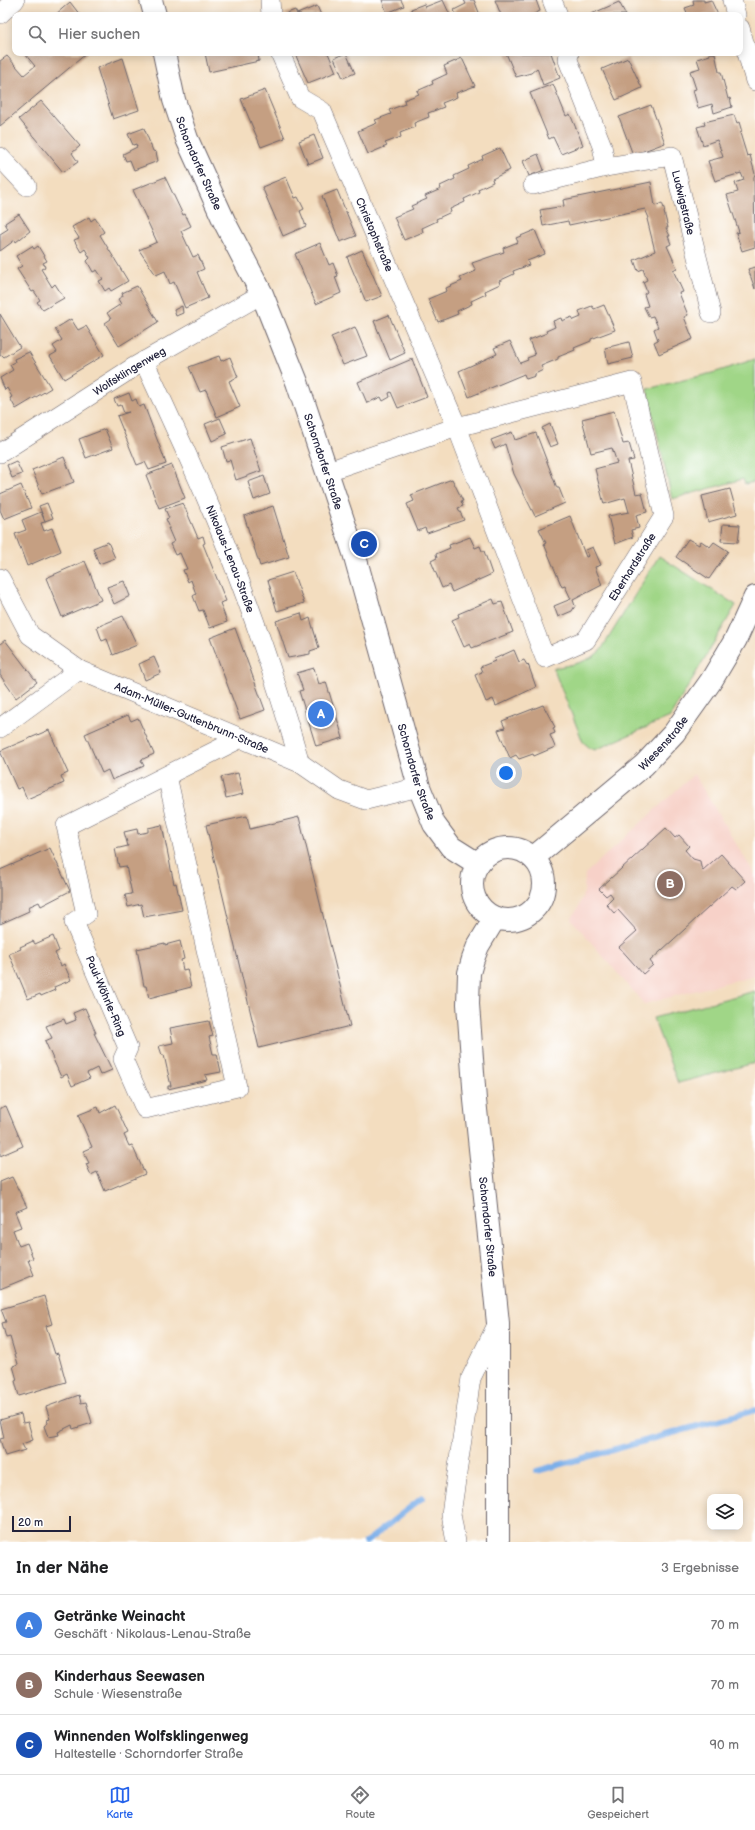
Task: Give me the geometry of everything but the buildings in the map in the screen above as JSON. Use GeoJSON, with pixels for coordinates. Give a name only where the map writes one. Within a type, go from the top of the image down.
{"type":"FeatureCollection","features":[{"type":"Feature","properties":{"kind":"street"},"geometry":{"type":"LineString","coordinates":[[0,14],[16,0]]}},
{"type":"Feature","properties":{"kind":"street"},"geometry":{"type":"LineString","coordinates":[[151,0],[153,12]]}},
{"type":"Feature","properties":{"kind":"street"},"geometry":{"type":"LineString","coordinates":[[160,0],[160,12]]}},
{"type":"Feature","properties":{"kind":"street"},"geometry":{"type":"LineString","coordinates":[[270,0],[271,12]]}},
{"type":"Feature","properties":{"kind":"street"},"geometry":{"type":"LineString","coordinates":[[552,0],[557,12]]}},
{"type":"Feature","properties":{"kind":"street"},"geometry":{"type":"LineString","coordinates":[[732,0],[735,12]]}},
{"type":"Feature","properties":{"kind":"street"},"geometry":{"type":"LineString","coordinates":[[743,39],[755,81]]}},
{"type":"Feature","properties":{"kind":"street","name":"Schorndorfer Straße"},"geometry":{"type":"LineString","coordinates":[[165,56],[174,100],[187,139],[225,223],[262,294],[297,382],[328,471],[385,662],[419,787],[434,824],[451,847],[478,864]]}},
{"type":"Feature","properties":{"kind":"street","name":"Christophstraße"},"geometry":{"type":"LineString","coordinates":[[281,56],[300,98],[322,111],[457,427]]}},
{"type":"Feature","properties":{"kind":"street"},"geometry":{"type":"LineString","coordinates":[[569,56],[568,60],[602,146],[606,167]]}},
{"type":"Feature","properties":{"kind":"street","name":"Ludwigstraße"},"geometry":{"type":"LineString","coordinates":[[533,185],[606,167],[672,156],[710,313]]}},
{"type":"Feature","properties":{"kind":"street"},"geometry":{"type":"LineString","coordinates":[[0,157],[27,186]]}},
{"type":"Feature","properties":{"kind":"street","name":"Wolfsklingenweg"},"geometry":{"type":"LineString","coordinates":[[0,453],[144,361],[262,294]]}},
{"type":"Feature","properties":{"kind":"street","name":"Nikolaus-Lenau-Straße"},"geometry":{"type":"LineString","coordinates":[[144,361],[207,500],[235,571],[282,700],[300,763]]}},
{"type":"Feature","properties":{"kind":"street","name":"Eberhardstraße"},"geometry":{"type":"LineString","coordinates":[[328,471],[457,427],[632,382],[664,516],[586,640],[545,658],[457,427]]}},
{"type":"Feature","properties":{"kind":"street","name":"Adam-Müller-Guttenbrunn-Straße"},"geometry":{"type":"LineString","coordinates":[[0,578],[30,634],[78,670],[300,763],[339,790],[366,800],[419,787]]}},
{"type":"Feature","properties":{"kind":"street","name":"Wiesenstraße"},"geometry":{"type":"LineString","coordinates":[[533,858],[644,765],[674,733],[711,682],[736,639],[755,597]]}},
{"type":"Feature","properties":{"kind":"street"},"geometry":{"type":"LineString","coordinates":[[0,728],[78,670]]}},
{"type":"Feature","properties":{"kind":"street","name":"Paul-Wöhrle-Ring"},"geometry":{"type":"LineString","coordinates":[[166,776],[237,1087],[145,1109],[123,1059],[128,1048],[74,922],[86,914],[66,826],[241,738]]}},
{"type":"Feature","properties":{"kind":"street"},"geometry":{"type":"LineString","coordinates":[[503,848],[519,850],[533,858],[541,870],[544,881],[540,902],[526,917],[507,920],[495,918],[482,910],[476,901],[472,890],[473,874],[478,864],[488,854],[503,848]]}},
{"type":"Feature","properties":{"kind":"street","name":"Schorndorfer Straße"},"geometry":{"type":"LineString","coordinates":[[495,918],[478,946],[473,959],[469,973],[468,1004],[498,1323],[498,1542]]}},
{"type":"Feature","properties":{"kind":"street"},"geometry":{"type":"LineString","coordinates":[[456,1542],[451,1514],[470,1378],[498,1323]]}},
{"type":"Feature","properties":{"kind":"shaded area"},"geometry":{"type":"Polygon","coordinates":[[[694,774],[755,875],[755,975],[644,1004],[571,919],[578,908],[584,892],[585,874],[694,774]]]}},
{"type":"Feature","properties":{"kind":"green space"},"geometry":{"type":"Polygon","coordinates":[[[755,359],[755,482],[745,484],[743,479],[672,499],[647,389],[716,372],[755,359]]]}},
{"type":"Feature","properties":{"kind":"green space"},"geometry":{"type":"Polygon","coordinates":[[[659,556],[736,605],[670,717],[595,750],[583,742],[553,668],[585,661],[601,650],[659,556]]]}},
{"type":"Feature","properties":{"kind":"green space"},"geometry":{"type":"Polygon","coordinates":[[[755,991],[755,1063],[678,1083],[653,1018],[755,991]]]}},
{"type":"Feature","properties":{"kind":"waterway"},"geometry":{"type":"LineString","coordinates":[[537,1471],[755,1410]]}},
{"type":"Feature","properties":{"kind":"waterway"},"geometry":{"type":"LineString","coordinates":[[366,1542],[422,1498]]}},
{"type":"Feature","properties":{"kind":"place","name":"Winnenden Wolfsklingenweg"},"geometry":{"type":"Point","coordinates":[364,544]}},
{"type":"Feature","properties":{"kind":"place","name":"Getränke Weinacht"},"geometry":{"type":"Point","coordinates":[321,714]}},
{"type":"Feature","properties":{"kind":"place","name":"Kinderhaus Seewasen"},"geometry":{"type":"Point","coordinates":[670,884]}}]}
